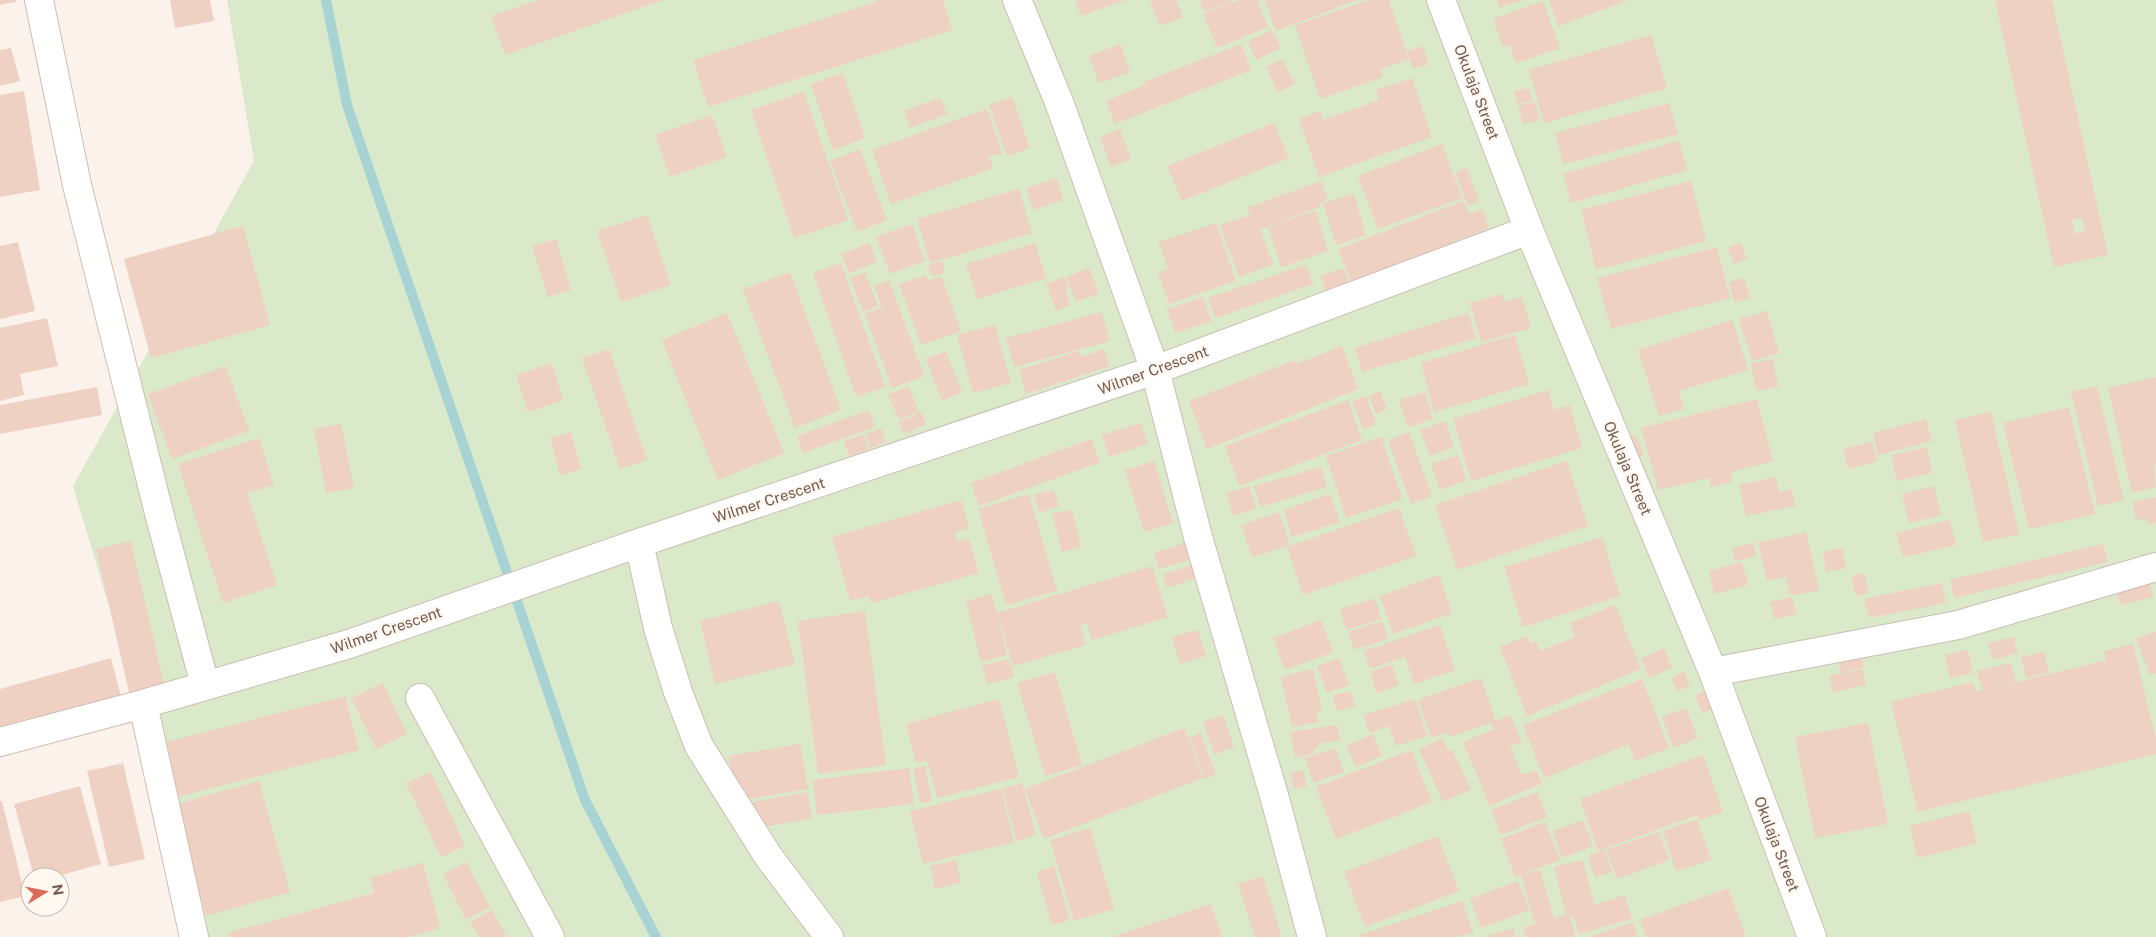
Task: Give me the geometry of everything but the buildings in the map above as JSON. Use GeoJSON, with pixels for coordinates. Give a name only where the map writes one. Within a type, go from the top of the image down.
{"type":"FeatureCollection","features":[{"type":"Feature","properties":{"kind":"street"},"geometry":{"type":"LineString","coordinates":[[39,0],[77,185],[159,513],[205,685]]}},
{"type":"Feature","properties":{"kind":"street"},"geometry":{"type":"LineString","coordinates":[[1017,0],[1059,102],[1155,370],[1198,537],[1275,799],[1312,937]]}},
{"type":"Feature","properties":{"kind":"street","name":"Okulaja Street"},"geometry":{"type":"LineString","coordinates":[[1441,0],[1529,230],[1713,672],[1812,937]]}},
{"type":"Feature","properties":{"kind":"street","name":"Wilmer Crescent"},"geometry":{"type":"LineString","coordinates":[[0,742],[144,704],[349,644],[631,546],[1155,370],[1529,230]]}},
{"type":"Feature","properties":{"kind":"street"},"geometry":{"type":"LineString","coordinates":[[631,546],[678,692],[699,746],[768,856],[829,937]]}},
{"type":"Feature","properties":{"kind":"street"},"geometry":{"type":"LineString","coordinates":[[1713,672],[1958,625],[2156,567]]}},
{"type":"Feature","properties":{"kind":"street"},"geometry":{"type":"LineString","coordinates":[[420,698],[550,937]]}},
{"type":"Feature","properties":{"kind":"street"},"geometry":{"type":"LineString","coordinates":[[144,704],[194,937]]}},
{"type":"Feature","properties":{"kind":"green space"},"geometry":{"type":"Polygon","coordinates":[[[227,0],[2156,0],[2156,937],[208,937],[73,486],[254,161],[227,0]]]}},
{"type":"Feature","properties":{"kind":"waterway"},"geometry":{"type":"LineString","coordinates":[[326,0],[347,105],[585,800],[656,937]]}}]}
